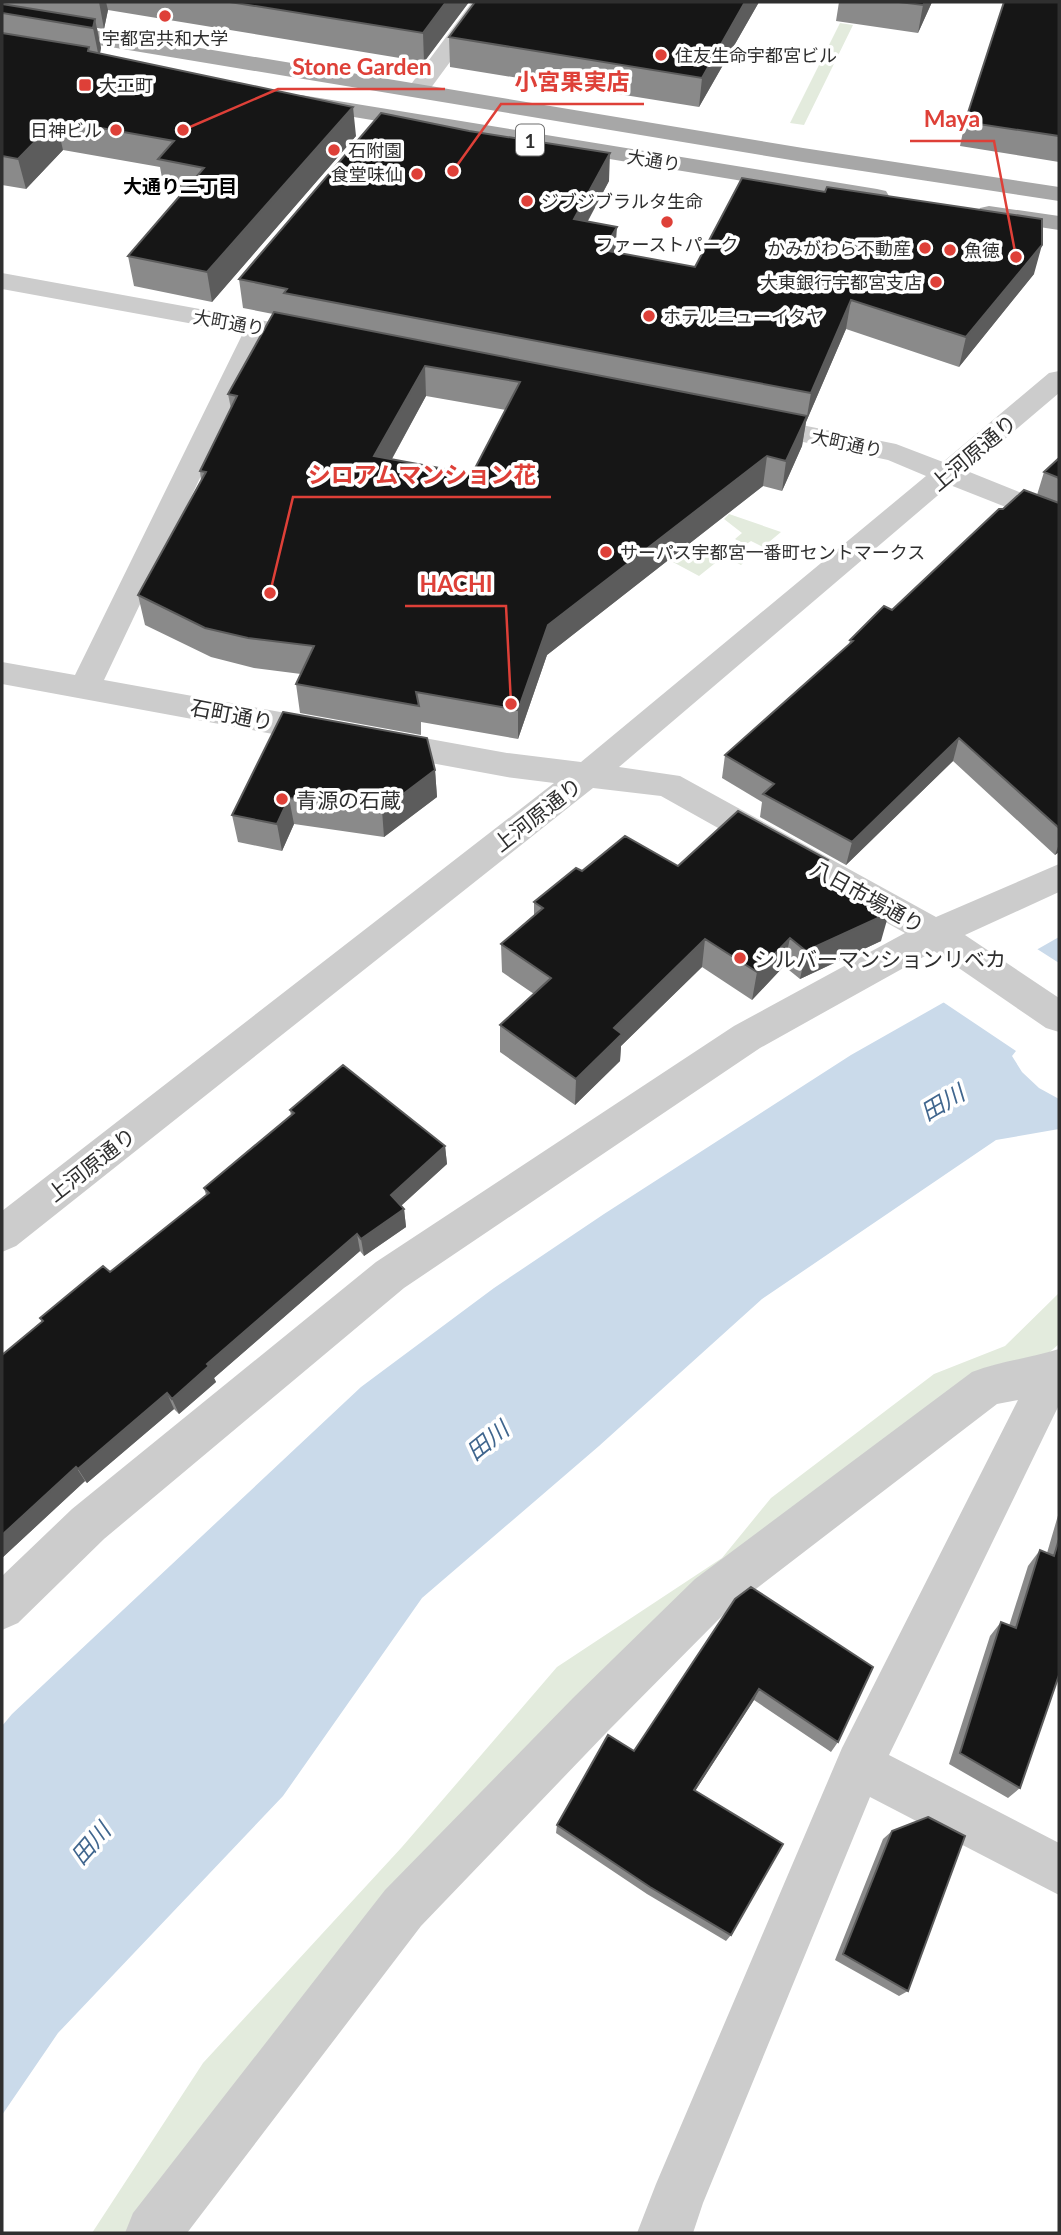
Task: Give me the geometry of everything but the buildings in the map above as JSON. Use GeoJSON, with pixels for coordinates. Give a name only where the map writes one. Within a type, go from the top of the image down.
{"type":"FeatureCollection","features":[{"type":"Feature","properties":{"kind":"main road","name":"大通り"},"geometry":{"type":"LineString","coordinates":[[2,22],[1059,194]]}},
{"type":"Feature","properties":{"kind":"main road","name":"大通り"},"geometry":{"type":"LineString","coordinates":[[278,98],[381,125],[899,199]]}},
{"type":"Feature","properties":{"kind":"main road"},"geometry":{"type":"LineString","coordinates":[[966,209],[1059,223]]}},
{"type":"Feature","properties":{"kind":"street"},"geometry":{"type":"LineString","coordinates":[[417,91],[483,2]]}},
{"type":"Feature","properties":{"kind":"street","name":"大町通り"},"geometry":{"type":"LineString","coordinates":[[2,281],[342,344]]}},
{"type":"Feature","properties":{"kind":"street"},"geometry":{"type":"LineString","coordinates":[[215,320],[233,299]]}},
{"type":"Feature","properties":{"kind":"street"},"geometry":{"type":"LineString","coordinates":[[85,687],[259,327]]}},
{"type":"Feature","properties":{"kind":"street","name":"上河原通り"},"geometry":{"type":"LineString","coordinates":[[2,1234],[587,775],[1059,379]]}},
{"type":"Feature","properties":{"kind":"street","name":"大町通り"},"geometry":{"type":"LineString","coordinates":[[726,418],[896,453],[1059,519]]}},
{"type":"Feature","properties":{"kind":"street","name":"石町通り"},"geometry":{"type":"LineString","coordinates":[[2,673],[506,765],[587,775]]}},
{"type":"Feature","properties":{"kind":"street","name":"八日市場通り"},"geometry":{"type":"LineString","coordinates":[[587,775],[668,785],[941,937],[1059,1017]]}},
{"type":"Feature","properties":{"kind":"street"},"geometry":{"type":"LineString","coordinates":[[2,1607],[88,1524],[390,1275],[747,1037],[1059,877]]}},
{"type":"Feature","properties":{"kind":"street"},"geometry":{"type":"LineString","coordinates":[[665,2233],[675,2203],[859,1765],[1056,1371]]}},
{"type":"Feature","properties":{"kind":"street"},"geometry":{"type":"LineString","coordinates":[[153,2233],[403,1908],[711,1595],[987,1385],[1056,1371]]}},
{"type":"Feature","properties":{"kind":"street"},"geometry":{"type":"LineString","coordinates":[[859,1765],[1059,1870]]}},
{"type":"Feature","properties":{"kind":"shaded area"},"geometry":{"type":"Polygon","coordinates":[[[840,23],[853,25],[804,125],[790,123],[840,23]]]}},
{"type":"Feature","properties":{"kind":"shaded area"},"geometry":{"type":"Polygon","coordinates":[[[729,514],[781,532],[763,547],[751,541],[745,545],[735,539],[742,533],[724,519],[729,514]]]}},
{"type":"Feature","properties":{"kind":"shaded area"},"geometry":{"type":"Polygon","coordinates":[[[686,549],[724,554],[744,562],[741,565],[724,556],[699,576],[671,561],[686,549]]]}},
{"type":"Feature","properties":{"kind":"shaded area"},"geometry":{"type":"Polygon","coordinates":[[[1059,1293],[1059,1344],[1037,1363],[945,1403],[394,1906],[141,2233],[92,2233],[203,2063],[402,1847],[557,1667],[722,1558],[771,1498],[934,1374],[1005,1346],[1059,1293]]]}},
{"type":"Feature","properties":{"kind":"water","name":"田川"},"geometry":{"type":"Polygon","coordinates":[[[1059,937],[1059,1129],[996,1140],[762,1299],[599,1446],[422,1598],[283,1796],[58,2033],[2,2115],[2,1726],[12,1714],[361,1387],[494,1288],[851,1055],[1059,937]]]}},
{"type":"Feature","properties":{"kind":"pier"},"geometry":{"type":"Polygon","coordinates":[[[1034,947],[1059,963],[1059,1099],[1039,1088],[1022,1072],[1012,1056],[1016,1051],[940,1000],[1034,947]]]}},
{"type":"Feature","properties":{"kind":"place","name":"宇都宮共和大学"},"geometry":{"type":"Point","coordinates":[165,16]}},
{"type":"Feature","properties":{"kind":"place","name":"住友生命宇都宮ビル"},"geometry":{"type":"Point","coordinates":[661,55]}},
{"type":"Feature","properties":{"kind":"place","name":"大工町"},"geometry":{"type":"Point","coordinates":[85,85]}},
{"type":"Feature","properties":{"kind":"place","name":"日神ビル"},"geometry":{"type":"Point","coordinates":[116,130]}},
{"type":"Feature","properties":{"kind":"place","name":"Stone Garden"},"geometry":{"type":"Point","coordinates":[183,130]}},
{"type":"Feature","properties":{"kind":"place","name":"石附園"},"geometry":{"type":"Point","coordinates":[334,150]}},
{"type":"Feature","properties":{"kind":"place","name":"小宮果実店"},"geometry":{"type":"Point","coordinates":[453,171]}},
{"type":"Feature","properties":{"kind":"place","name":"食堂味仙"},"geometry":{"type":"Point","coordinates":[417,174]}},
{"type":"Feature","properties":{"kind":"place","name":"ジブジブラルタ生命"},"geometry":{"type":"Point","coordinates":[527,201]}},
{"type":"Feature","properties":{"kind":"place","name":"ファーストパーク"},"geometry":{"type":"Point","coordinates":[667,222]}},
{"type":"Feature","properties":{"kind":"place","name":"かみがわら不動産"},"geometry":{"type":"Point","coordinates":[925,248]}},
{"type":"Feature","properties":{"kind":"place","name":"魚徳"},"geometry":{"type":"Point","coordinates":[950,250]}},
{"type":"Feature","properties":{"kind":"place","name":"Maya"},"geometry":{"type":"Point","coordinates":[1016,257]}},
{"type":"Feature","properties":{"kind":"place","name":"大東銀行宇都宮支店"},"geometry":{"type":"Point","coordinates":[936,282]}},
{"type":"Feature","properties":{"kind":"place","name":"ホテルニューイタヤ"},"geometry":{"type":"Point","coordinates":[649,316]}},
{"type":"Feature","properties":{"kind":"place","name":"サーパス宇都宮一番町セントマークス"},"geometry":{"type":"Point","coordinates":[606,552]}},
{"type":"Feature","properties":{"kind":"place","name":"シロアムマンション花"},"geometry":{"type":"Point","coordinates":[270,593]}},
{"type":"Feature","properties":{"kind":"place","name":"HACHI"},"geometry":{"type":"Point","coordinates":[511,704]}},
{"type":"Feature","properties":{"kind":"place","name":"青源の石蔵"},"geometry":{"type":"Point","coordinates":[282,799]}},
{"type":"Feature","properties":{"kind":"place","name":"シルバーマンションリベカ"},"geometry":{"type":"Point","coordinates":[740,958]}},
{"type":"Feature","properties":{"kind":"district","name":"大通り二丁目"},"geometry":{"type":"Point","coordinates":[180,185]}}]}
